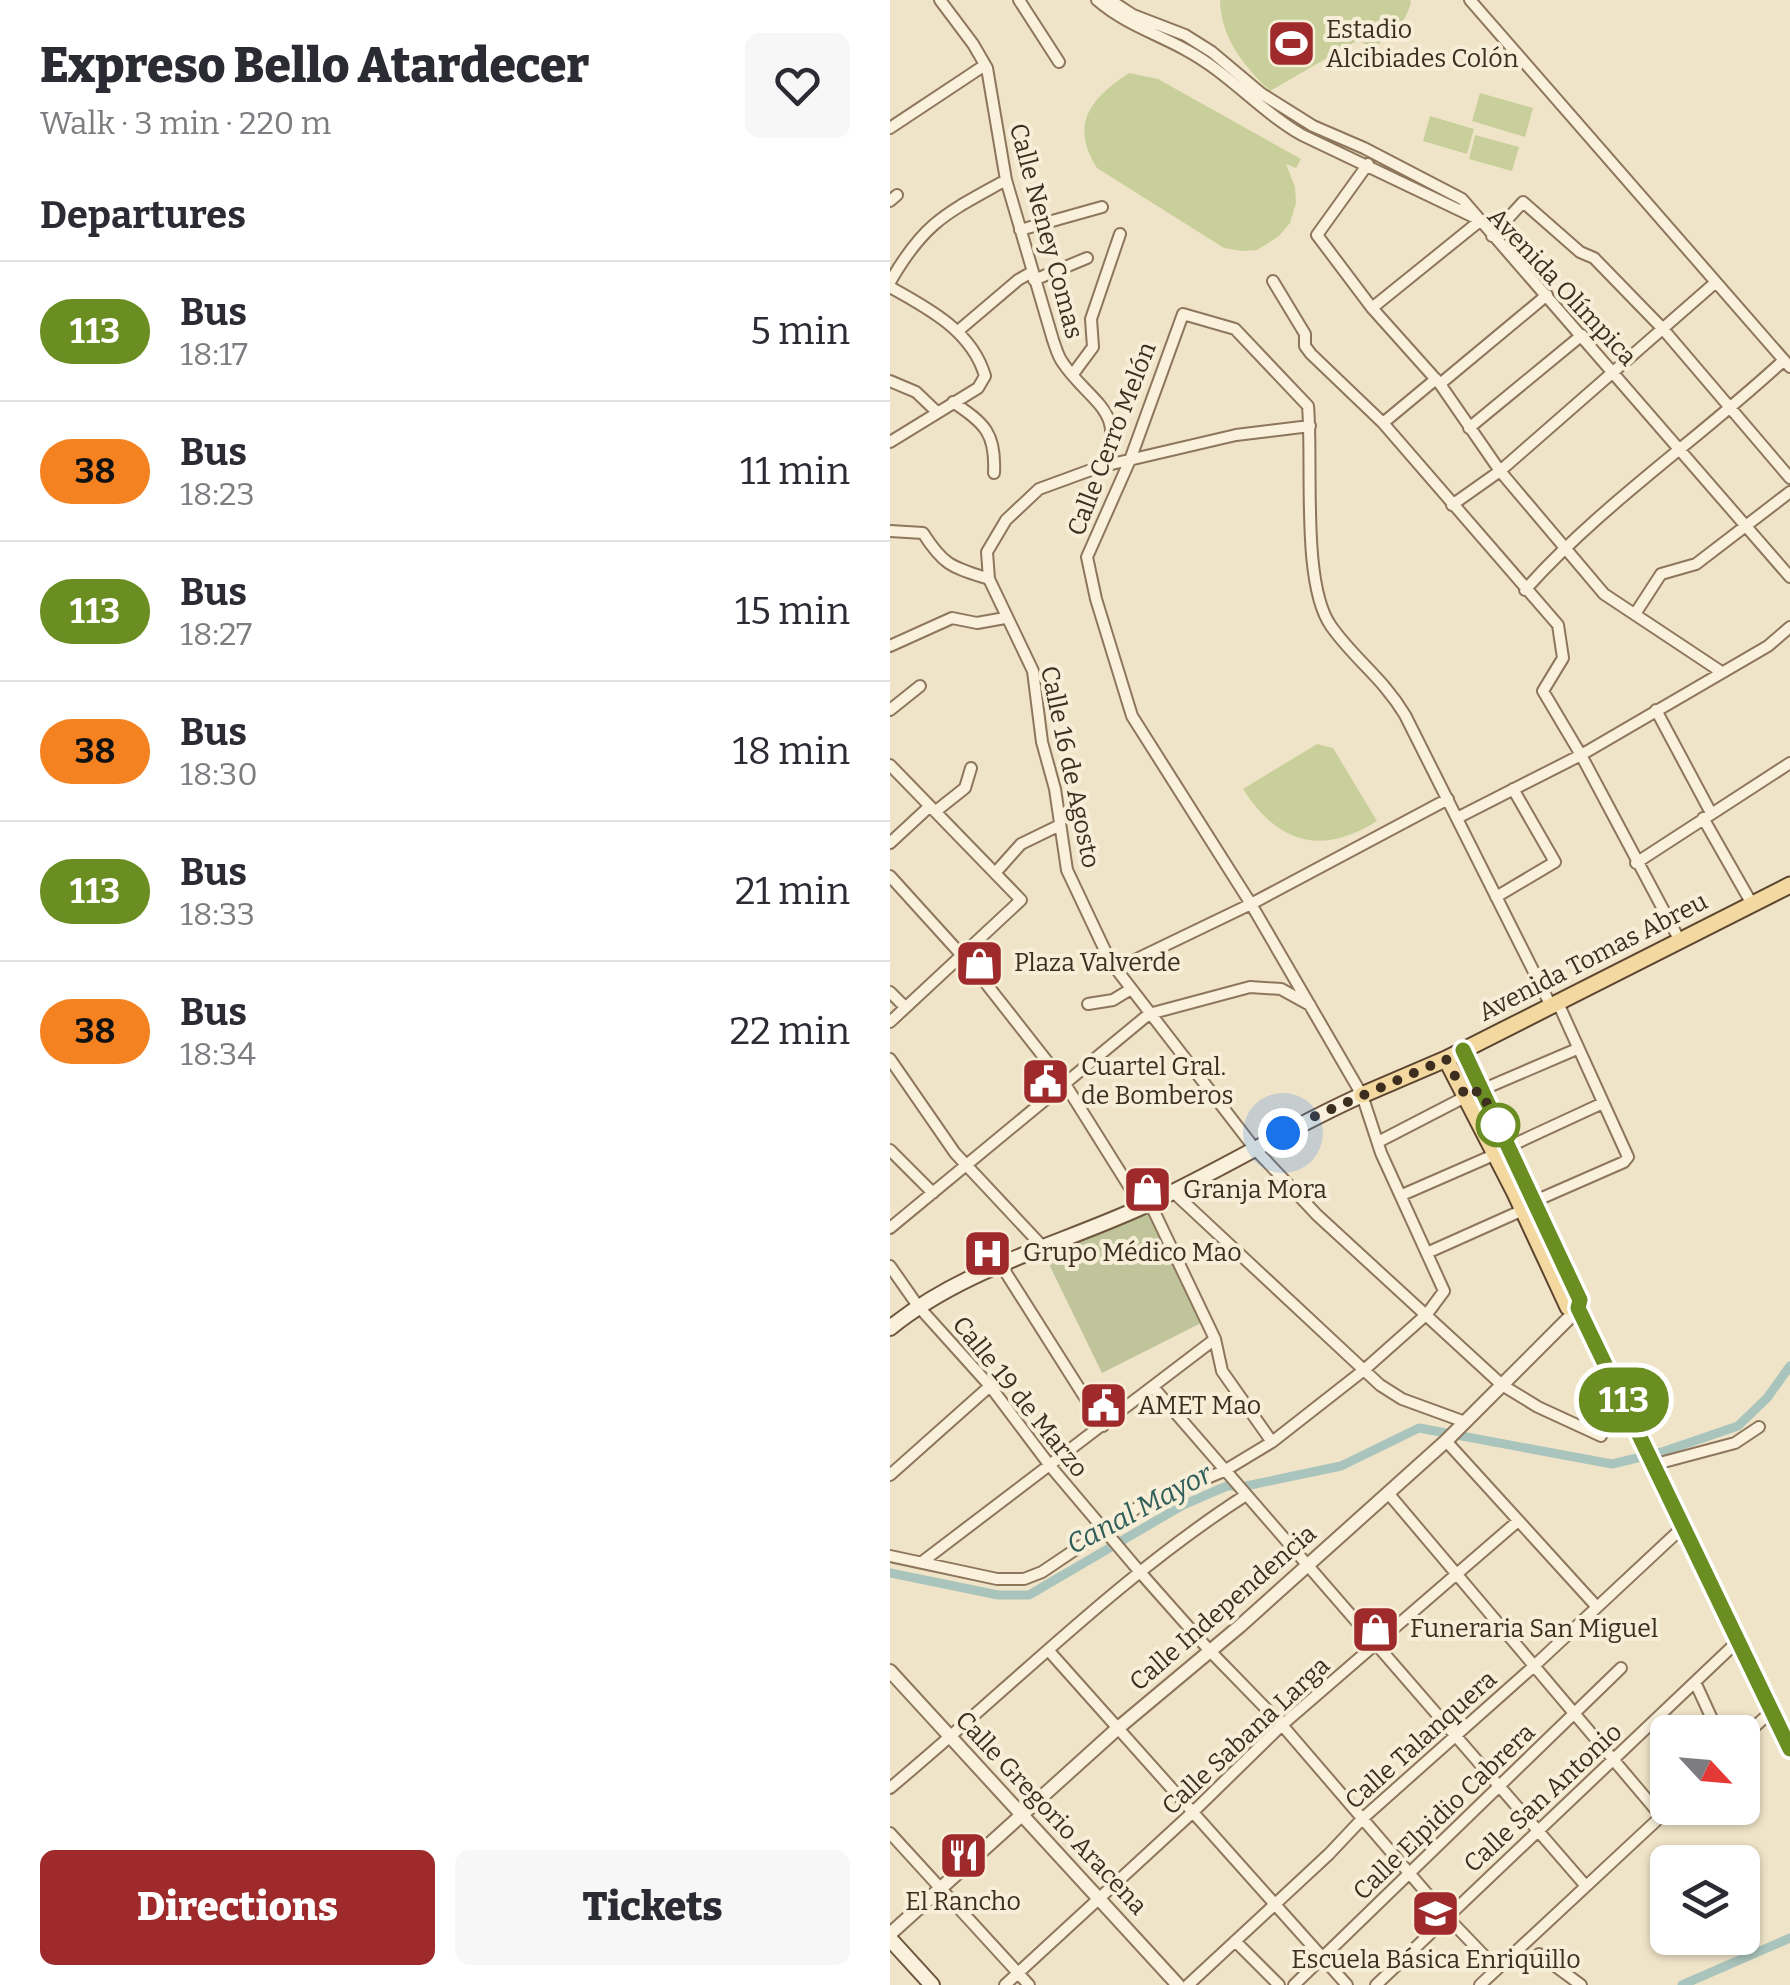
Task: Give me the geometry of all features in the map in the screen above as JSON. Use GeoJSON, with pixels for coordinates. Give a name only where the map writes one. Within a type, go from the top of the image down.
{"type":"FeatureCollection","features":[{"type":"Feature","properties":{"kind":"main road","name":"Avenida Tomas Abreu"},"geometry":{"type":"LineString","coordinates":[[1362,1095],[1446,1059],[1790,885]]}},
{"type":"Feature","properties":{"kind":"main road"},"geometry":{"type":"LineString","coordinates":[[1463,1050],[1473,1094]]}},
{"type":"Feature","properties":{"kind":"main road"},"geometry":{"type":"LineString","coordinates":[[1446,1059],[1473,1094],[1580,1300],[1578,1308],[1790,1749]]}},
{"type":"Feature","properties":{"kind":"main road"},"geometry":{"type":"LineString","coordinates":[[890,1328],[918,1306],[1001,1265],[1146,1205],[1362,1095]]}},
{"type":"Feature","properties":{"kind":"main road"},"geometry":{"type":"LineString","coordinates":[[890,1936],[932,1985]]}},
{"type":"Feature","properties":{"kind":"street","name":"Calle Neney Comas"},"geometry":{"type":"LineString","coordinates":[[940,0],[985,65],[1006,180],[1058,352],[1106,412],[1111,426],[1108,452],[1099,467]]}},
{"type":"Feature","properties":{"kind":"street"},"geometry":{"type":"LineString","coordinates":[[1019,0],[1059,62]]}},
{"type":"Feature","properties":{"kind":"street","name":"Avenida Olímpica"},"geometry":{"type":"LineString","coordinates":[[1097,0],[1118,19],[1186,50],[1234,82],[1283,124],[1481,220],[1790,577]]}},
{"type":"Feature","properties":{"kind":"street"},"geometry":{"type":"LineString","coordinates":[[1110,0],[1212,52],[1262,94],[1312,126],[1462,199],[1481,220],[1372,308]]}},
{"type":"Feature","properties":{"kind":"street"},"geometry":{"type":"LineString","coordinates":[[1470,0],[1787,364],[1565,545],[1525,590]]}},
{"type":"Feature","properties":{"kind":"street"},"geometry":{"type":"LineString","coordinates":[[893,122],[985,65]]}},
{"type":"Feature","properties":{"kind":"street"},"geometry":{"type":"LineString","coordinates":[[1368,164],[1317,235],[1372,308],[1438,382],[1500,471],[1604,594],[1720,671]]}},
{"type":"Feature","properties":{"kind":"street"},"geometry":{"type":"LineString","coordinates":[[890,442],[982,384],[985,376],[958,331],[890,284],[912,244],[940,217],[1006,180]]}},
{"type":"Feature","properties":{"kind":"street"},"geometry":{"type":"LineString","coordinates":[[1492,236],[1523,202],[1580,252],[1594,258],[1664,329],[1790,478]]}},
{"type":"Feature","properties":{"kind":"street"},"geometry":{"type":"LineString","coordinates":[[1020,230],[1102,207]]}},
{"type":"Feature","properties":{"kind":"street"},"geometry":{"type":"LineString","coordinates":[[1073,374],[1093,347],[1091,319],[1120,234]]}},
{"type":"Feature","properties":{"kind":"street"},"geometry":{"type":"LineString","coordinates":[[958,331],[1018,280],[1086,258]]}},
{"type":"Feature","properties":{"kind":"street"},"geometry":{"type":"LineString","coordinates":[[1273,281],[1305,334],[1305,346],[1311,354],[1383,423],[1558,626],[1563,658],[1544,691],[1680,941]]}},
{"type":"Feature","properties":{"kind":"street"},"geometry":{"type":"LineString","coordinates":[[1452,506],[1500,471],[1716,282]]}},
{"type":"Feature","properties":{"kind":"street"},"geometry":{"type":"LineString","coordinates":[[1383,423],[1547,294]]}},
{"type":"Feature","properties":{"kind":"street","name":"Calle Cerro Melón"},"geometry":{"type":"LineString","coordinates":[[1426,1314],[1444,1291],[1378,1142],[1362,1095],[1251,904],[1132,716],[1096,599],[1087,557],[1130,460],[1180,316],[1185,313],[1235,329],[1308,406],[1314,587],[1330,626],[1388,687],[1577,1049],[1628,1157],[1529,1205]]}},
{"type":"Feature","properties":{"kind":"street"},"geometry":{"type":"LineString","coordinates":[[1469,428],[1582,335]]}},
{"type":"Feature","properties":{"kind":"street"},"geometry":{"type":"LineString","coordinates":[[890,381],[916,392],[937,412]]}},
{"type":"Feature","properties":{"kind":"street"},"geometry":{"type":"LineString","coordinates":[[953,402],[982,424],[992,438],[994,473]]}},
{"type":"Feature","properties":{"kind":"street"},"geometry":{"type":"LineString","coordinates":[[890,531],[924,533],[932,552],[989,580],[987,552],[1006,520],[1039,489],[1099,467],[1236,435],[1310,426]]}},
{"type":"Feature","properties":{"kind":"street"},"geometry":{"type":"LineString","coordinates":[[1635,614],[1661,574],[1696,564],[1790,492]]}},
{"type":"Feature","properties":{"kind":"street","name":"Calle 16 de Agosto"},"geometry":{"type":"LineString","coordinates":[[989,580],[1033,671],[1042,742],[1067,870],[1116,969],[1255,1149],[1318,1215],[1502,1385],[1538,1407],[1602,1436]]}},
{"type":"Feature","properties":{"kind":"street"},"geometry":{"type":"LineString","coordinates":[[890,646],[952,618],[977,622],[1005,618]]}},
{"type":"Feature","properties":{"kind":"street"},"geometry":{"type":"LineString","coordinates":[[1456,818],[1581,755],[1768,646],[1790,627]]}},
{"type":"Feature","properties":{"kind":"street"},"geometry":{"type":"LineString","coordinates":[[890,710],[920,686]]}},
{"type":"Feature","properties":{"kind":"street"},"geometry":{"type":"LineString","coordinates":[[1656,710],[1752,904]]}},
{"type":"Feature","properties":{"kind":"street"},"geometry":{"type":"LineString","coordinates":[[1636,863],[1790,763]]}},
{"type":"Feature","properties":{"kind":"street"},"geometry":{"type":"LineString","coordinates":[[890,765],[1020,900],[890,1022]]}},
{"type":"Feature","properties":{"kind":"street"},"geometry":{"type":"LineString","coordinates":[[890,842],[965,788],[971,768]]}},
{"type":"Feature","properties":{"kind":"street"},"geometry":{"type":"LineString","coordinates":[[1496,897],[1555,862],[1513,790]]}},
{"type":"Feature","properties":{"kind":"street"},"geometry":{"type":"LineString","coordinates":[[1116,969],[1251,904],[1448,799]]}},
{"type":"Feature","properties":{"kind":"street"},"geometry":{"type":"LineString","coordinates":[[996,872],[1021,844],[1060,825]]}},
{"type":"Feature","properties":{"kind":"street"},"geometry":{"type":"LineString","coordinates":[[890,876],[962,955],[1065,1084],[1146,1205],[1215,1339],[1222,1371],[1272,1442]]}},
{"type":"Feature","properties":{"kind":"street"},"geometry":{"type":"LineString","coordinates":[[890,1228],[1150,1014],[1250,986],[1281,989],[1310,1004]]}},
{"type":"Feature","properties":{"kind":"street"},"geometry":{"type":"LineString","coordinates":[[1088,1004],[1113,1000],[1131,989]]}},
{"type":"Feature","properties":{"kind":"street"},"geometry":{"type":"LineString","coordinates":[[890,992],[905,1007]]}},
{"type":"Feature","properties":{"kind":"street"},"geometry":{"type":"LineString","coordinates":[[1378,1142],[1473,1094],[1577,1049]]}},
{"type":"Feature","properties":{"kind":"street"},"geometry":{"type":"LineString","coordinates":[[890,1060],[967,1166],[1042,1246]]}},
{"type":"Feature","properties":{"kind":"street"},"geometry":{"type":"LineString","coordinates":[[1402,1195],[1603,1103]]}},
{"type":"Feature","properties":{"kind":"street"},"geometry":{"type":"LineString","coordinates":[[890,1150],[933,1193]]}},
{"type":"Feature","properties":{"kind":"street"},"geometry":{"type":"LineString","coordinates":[[1172,1191],[1364,1370],[1402,1399],[1463,1424]]}},
{"type":"Feature","properties":{"kind":"street"},"geometry":{"type":"LineString","coordinates":[[1429,1252],[1529,1205]]}},
{"type":"Feature","properties":{"kind":"street"},"geometry":{"type":"LineString","coordinates":[[1001,1265],[1104,1426]]}},
{"type":"Feature","properties":{"kind":"street","name":"Calle 19 de Marzo"},"geometry":{"type":"LineString","coordinates":[[890,1266],[918,1306],[990,1386],[1112,1539],[1497,1969]]}},
{"type":"Feature","properties":{"kind":"street","name":"Calle Independencia"},"geometry":{"type":"LineString","coordinates":[[890,1936],[1118,1728],[1308,1566],[1447,1440],[1578,1308]]}},
{"type":"Feature","properties":{"kind":"street"},"geometry":{"type":"LineString","coordinates":[[890,1556],[960,1574],[1024,1579],[1042,1572],[1112,1539],[1140,1506],[1228,1474],[1364,1370],[1426,1314]]}},
{"type":"Feature","properties":{"kind":"street"},"geometry":{"type":"LineString","coordinates":[[922,1562],[1215,1339]]}},
{"type":"Feature","properties":{"kind":"street"},"geometry":{"type":"LineString","coordinates":[[890,1475],[990,1386]]}},
{"type":"Feature","properties":{"kind":"street"},"geometry":{"type":"LineString","coordinates":[[1154,1387],[1585,1885]]}},
{"type":"Feature","properties":{"kind":"street"},"geometry":{"type":"LineString","coordinates":[[1655,1463],[1735,1443],[1758,1428]]}},
{"type":"Feature","properties":{"kind":"street"},"geometry":{"type":"LineString","coordinates":[[1447,1440],[1597,1607]]}},
{"type":"Feature","properties":{"kind":"street"},"geometry":{"type":"LineString","coordinates":[[890,1788],[1140,1571],[1244,1493]]}},
{"type":"Feature","properties":{"kind":"street"},"geometry":{"type":"LineString","coordinates":[[1388,1493],[1613,1760],[1650,1796]]}},
{"type":"Feature","properties":{"kind":"street","name":"Calle Sabana Larga"},"geometry":{"type":"LineString","coordinates":[[1005,1985],[1282,1725],[1518,1521]]}},
{"type":"Feature","properties":{"kind":"street","name":"Calle Talanquera"},"geometry":{"type":"LineString","coordinates":[[1188,1985],[1683,1527]]}},
{"type":"Feature","properties":{"kind":"street","name":"Calle San Antonio"},"geometry":{"type":"LineString","coordinates":[[1661,1715],[1738,1642]]}},
{"type":"Feature","properties":{"kind":"street"},"geometry":{"type":"LineString","coordinates":[[1049,1651],[1347,1985]]}},
{"type":"Feature","properties":{"kind":"street","name":"Calle Elpidio Cabrera"},"geometry":{"type":"LineString","coordinates":[[1294,1985],[1621,1668]]}},
{"type":"Feature","properties":{"kind":"street","name":"Calle Gregorio Aracena"},"geometry":{"type":"LineString","coordinates":[[890,1671],[1178,1985]]}},
{"type":"Feature","properties":{"kind":"street"},"geometry":{"type":"LineString","coordinates":[[1695,1682],[1710,1715]]}},
{"type":"Feature","properties":{"kind":"street"},"geometry":{"type":"LineString","coordinates":[[1760,1722],[1772,1711]]}},
{"type":"Feature","properties":{"kind":"street","name":"Calle San Antonio"},"geometry":{"type":"LineString","coordinates":[[1376,1985],[1650,1725]]}},
{"type":"Feature","properties":{"kind":"street"},"geometry":{"type":"LineString","coordinates":[[1480,1985],[1652,1825]]}},
{"type":"Feature","properties":{"kind":"street"},"geometry":{"type":"LineString","coordinates":[[890,1833],[1030,1985]]}},
{"type":"Feature","properties":{"kind":"street"},"geometry":{"type":"LineString","coordinates":[[1235,1941],[1278,1985]]}},
{"type":"Feature","properties":{"kind":"street"},"geometry":{"type":"LineString","coordinates":[[1540,1954],[1566,1981],[1582,1985]]}},
{"type":"Feature","properties":{"kind":"green space","name":"Estadio Alcibiades Colón"},"geometry":{"type":"Polygon","coordinates":[[[1220,0],[1411,2],[1401,24],[1370,50],[1360,39],[1270,91],[1235,50],[1224,27],[1220,0]]]}},
{"type":"Feature","properties":{"kind":"green space"},"geometry":{"type":"Polygon","coordinates":[[[1129,73],[1158,79],[1301,159],[1296,168],[1286,164],[1295,187],[1296,203],[1290,223],[1279,236],[1257,250],[1224,248],[1097,168],[1085,138],[1088,113],[1104,92],[1129,73]]]}},
{"type":"Feature","properties":{"kind":"green space"},"geometry":{"type":"Polygon","coordinates":[[[1480,93],[1533,108],[1525,137],[1472,121],[1480,93]]]}},
{"type":"Feature","properties":{"kind":"green space"},"geometry":{"type":"Polygon","coordinates":[[[1430,116],[1474,129],[1467,154],[1423,141],[1430,116]]]}},
{"type":"Feature","properties":{"kind":"green space"},"geometry":{"type":"Polygon","coordinates":[[[1475,135],[1519,147],[1512,171],[1469,159],[1475,135]]]}},
{"type":"Feature","properties":{"kind":"green space"},"geometry":{"type":"Polygon","coordinates":[[[1317,744],[1333,748],[1377,821],[1357,832],[1320,841],[1286,833],[1257,808],[1243,789],[1317,744]]]}},
{"type":"Feature","properties":{"kind":"green space"},"geometry":{"type":"Polygon","coordinates":[[[1150,1208],[1205,1321],[1102,1373],[1045,1256],[1150,1208]]]}},
{"type":"Feature","properties":{"kind":"waterway","name":"Canal Mayor"},"geometry":{"type":"LineString","coordinates":[[890,1573],[998,1595],[1029,1595],[1183,1505],[1227,1486],[1246,1486],[1341,1466],[1419,1428],[1612,1464],[1738,1426],[1767,1398],[1790,1366]]}},
{"type":"Feature","properties":{"kind":"waterway"},"geometry":{"type":"LineString","coordinates":[[1682,1985],[1790,1938]]}},
{"type":"Feature","properties":{"kind":"bus line","name":"113"},"geometry":{"type":"LineString","coordinates":[[1463,1050],[1580,1300],[1578,1308],[1790,1749]]}},
{"type":"Feature","properties":{"kind":"place","name":"Estadio Alcibiades Colón"},"geometry":{"type":"Point","coordinates":[1291,44]}},
{"type":"Feature","properties":{"kind":"place","name":"Plaza Valverde"},"geometry":{"type":"Point","coordinates":[979,963]}},
{"type":"Feature","properties":{"kind":"place","name":"Cuartel Gral. de Bomberos"},"geometry":{"type":"Point","coordinates":[1046,1081]}},
{"type":"Feature","properties":{"kind":"place","name":"Granja Mora"},"geometry":{"type":"Point","coordinates":[1148,1190]}},
{"type":"Feature","properties":{"kind":"place","name":"Grupo Médico Mao"},"geometry":{"type":"Point","coordinates":[988,1253]}},
{"type":"Feature","properties":{"kind":"place","name":"AMET Mao"},"geometry":{"type":"Point","coordinates":[1103,1406]}},
{"type":"Feature","properties":{"kind":"place","name":"Funeraria San Miguel"},"geometry":{"type":"Point","coordinates":[1375,1629]}},
{"type":"Feature","properties":{"kind":"place","name":"El Rancho"},"geometry":{"type":"Point","coordinates":[963,1856]}},
{"type":"Feature","properties":{"kind":"place","name":"Escuela Básica Enriquillo"},"geometry":{"type":"Point","coordinates":[1436,1914]}},
{"type":"Feature","properties":{"kind":"route"},"geometry":{"type":"LineString","coordinates":[[1283,1133],[1446,1059],[1466,1097],[1480,1090],[1498,1125]]}}]}
